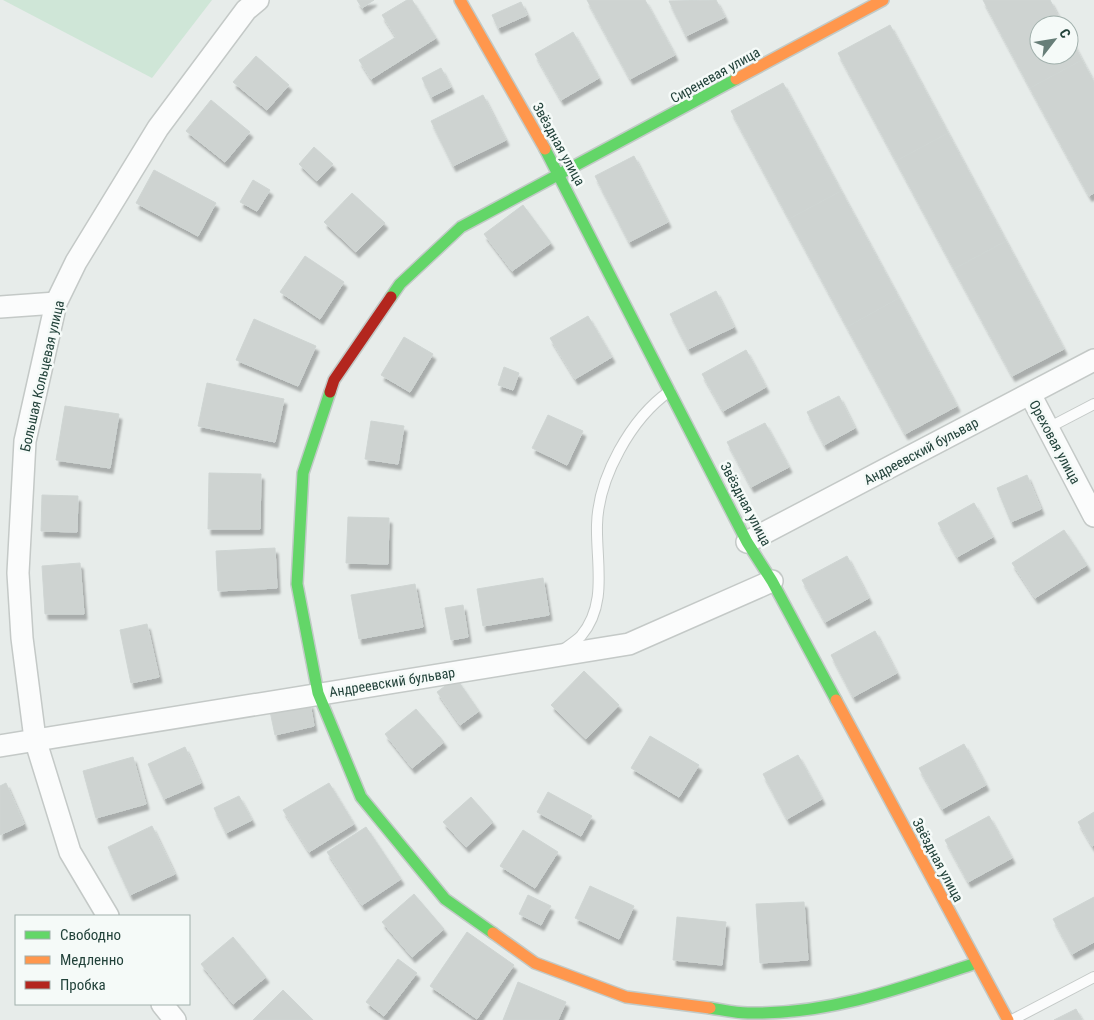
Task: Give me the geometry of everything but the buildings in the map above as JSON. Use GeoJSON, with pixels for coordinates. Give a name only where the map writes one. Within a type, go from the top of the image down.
{"type":"FeatureCollection","features":[{"type":"Feature","properties":{"kind":"street","name":"Большая Кольцевая улица"},"geometry":{"type":"LineString","coordinates":[[107,915],[70,852],[35,739],[22,638],[18,573],[25,441],[56,303],[76,262],[158,128],[246,10],[258,0]]}},
{"type":"Feature","properties":{"kind":"street","name":"Звёздная улица"},"geometry":{"type":"LineString","coordinates":[[460,0],[560,176],[747,542],[772,581],[1008,1020]]}},
{"type":"Feature","properties":{"kind":"street","name":"Сиреневая улица"},"geometry":{"type":"LineString","coordinates":[[883,0],[560,176],[461,227],[400,284],[334,380],[303,473],[297,584],[318,693],[361,797],[445,899],[535,963],[626,997],[748,1013],[817,1009],[889,992],[976,963]]}},
{"type":"Feature","properties":{"kind":"street"},"geometry":{"type":"LineString","coordinates":[[0,307],[56,303]]}},
{"type":"Feature","properties":{"kind":"street","name":"Андреевский бульвар"},"geometry":{"type":"LineString","coordinates":[[747,542],[1094,360]]}},
{"type":"Feature","properties":{"kind":"street","name":"Ореховая улица"},"geometry":{"type":"LineString","coordinates":[[1030,394],[1094,516]]}},
{"type":"Feature","properties":{"kind":"street","name":"Андреевский бульвар"},"geometry":{"type":"LineString","coordinates":[[0,746],[629,644],[772,581]]}},
{"type":"Feature","properties":{"kind":"street"},"geometry":{"type":"LineString","coordinates":[[163,1005],[175,1020]]}},
{"type":"Feature","properties":{"kind":"lane"},"geometry":{"type":"LineString","coordinates":[[556,655],[581,636],[597,607],[599,564],[597,524],[610,468],[631,431],[655,402],[670,391]]}},
{"type":"Feature","properties":{"kind":"lane"},"geometry":{"type":"LineString","coordinates":[[1048,428],[1094,404]]}},
{"type":"Feature","properties":{"kind":"lane"},"geometry":{"type":"LineString","coordinates":[[1012,1020],[1094,976]]}},
{"type":"Feature","properties":{"kind":"green space"},"geometry":{"type":"Polygon","coordinates":[[[3,0],[212,0],[152,78],[3,0]]]}},
{"type":"Feature","properties":{"kind":"traffic: fast"},"geometry":{"type":"LineString","coordinates":[[391,297],[400,284],[461,227],[736,79]]}},
{"type":"Feature","properties":{"kind":"traffic: fast"},"geometry":{"type":"LineString","coordinates":[[545,149],[747,542],[772,581],[836,700]]}},
{"type":"Feature","properties":{"kind":"traffic: fast"},"geometry":{"type":"LineString","coordinates":[[330,392],[303,473],[297,584],[318,693],[361,797],[445,899],[493,933]]}},
{"type":"Feature","properties":{"kind":"traffic: fast"},"geometry":{"type":"LineString","coordinates":[[710,1008],[748,1013],[807,1010],[864,998],[976,963]]}},
{"type":"Feature","properties":{"kind":"traffic: slow"},"geometry":{"type":"LineString","coordinates":[[460,0],[545,149]]}},
{"type":"Feature","properties":{"kind":"traffic: slow"},"geometry":{"type":"LineString","coordinates":[[736,79],[883,0]]}},
{"type":"Feature","properties":{"kind":"traffic: slow"},"geometry":{"type":"LineString","coordinates":[[836,700],[1008,1020]]}},
{"type":"Feature","properties":{"kind":"traffic: slow"},"geometry":{"type":"LineString","coordinates":[[493,933],[535,963],[626,997],[710,1008]]}},
{"type":"Feature","properties":{"kind":"traffic: jam"},"geometry":{"type":"LineString","coordinates":[[330,392],[334,380],[391,297]]}}]}
